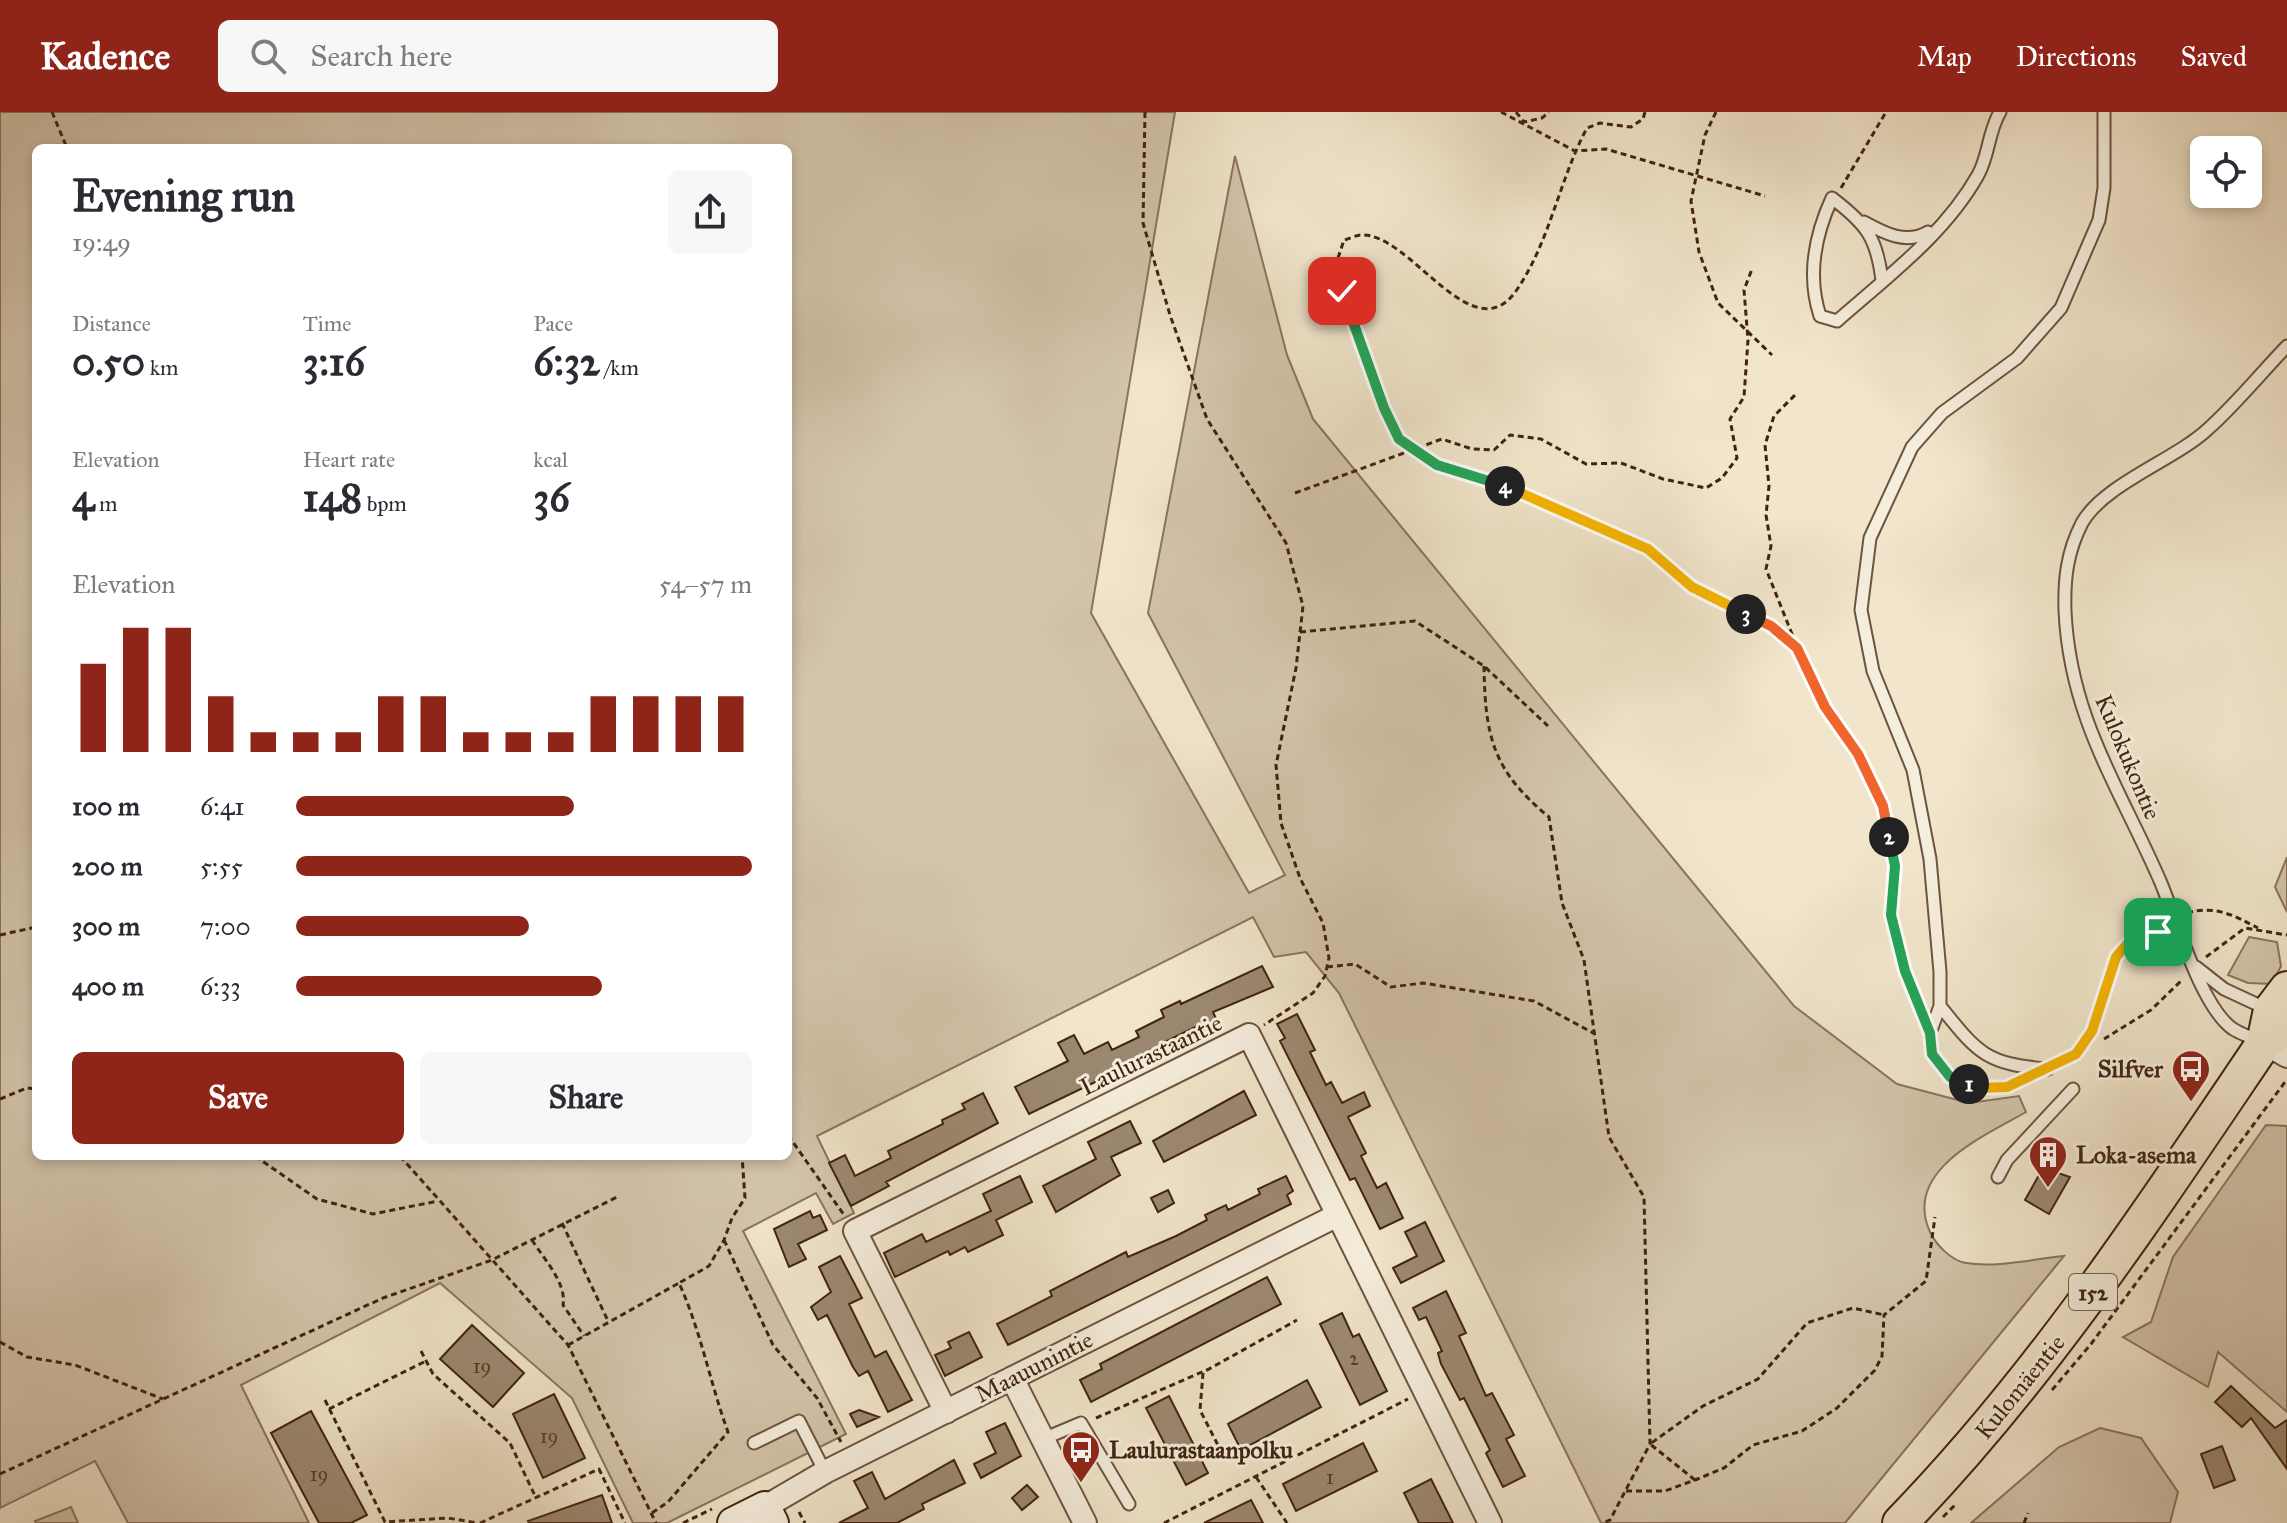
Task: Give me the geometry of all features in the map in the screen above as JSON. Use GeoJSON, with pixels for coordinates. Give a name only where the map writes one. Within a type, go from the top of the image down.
{"type":"FeatureCollection","features":[{"type":"Feature","properties":{"kind":"main road","name":"Kulomäentie"},"geometry":{"type":"LineString","coordinates":[[1900,1523],[1990,1426],[2045,1357],[2281,1024]]}},
{"type":"Feature","properties":{"kind":"street","name":"Laulurastaantie"},"geometry":{"type":"LineString","coordinates":[[855,1231],[1249,1035],[1490,1523]]}},
{"type":"Feature","properties":{"kind":"street","name":"Maauunintie"},"geometry":{"type":"LineString","coordinates":[[733,1523],[769,1515],[825,1472],[1338,1215]]}},
{"type":"Feature","properties":{"kind":"street"},"geometry":{"type":"LineString","coordinates":[[855,1231],[946,1412]]}},
{"type":"Feature","properties":{"kind":"street"},"geometry":{"type":"LineString","coordinates":[[1012,1378],[1085,1523]]}},
{"type":"Feature","properties":{"kind":"lane"},"geometry":{"type":"LineString","coordinates":[[1943,224],[1918,238],[1890,236],[1864,222],[1832,198],[1823,217],[1813,263],[1813,295],[1820,316],[1837,321],[1943,224],[1979,173],[1992,126],[2000,112]]}},
{"type":"Feature","properties":{"kind":"lane"},"geometry":{"type":"LineString","coordinates":[[2104,112],[2104,188],[2099,220],[2061,308],[2017,358],[1942,413],[1912,447],[1870,538],[1861,610],[1873,671],[1913,770],[1930,859],[1940,972],[1940,1006],[1930,1033],[1932,1054],[1950,1077],[1980,1088],[2007,1087],[2076,1054],[2092,1031],[2116,957],[2136,934],[2158,932],[2173,937],[2186,949]]}},
{"type":"Feature","properties":{"kind":"lane"},"geometry":{"type":"LineString","coordinates":[[1864,222],[1879,253],[1882,281]]}},
{"type":"Feature","properties":{"kind":"lane","name":"Kulokukontie"},"geometry":{"type":"LineString","coordinates":[[2281,1024],[2232,1028],[2220,1016],[2193,965],[2098,753],[2078,700],[2067,643],[2064,586],[2068,555],[2084,520],[2118,488],[2206,431],[2287,346]]}},
{"type":"Feature","properties":{"kind":"lane","name":"Kulokukontie"},"geometry":{"type":"LineString","coordinates":[[2193,965],[2224,989],[2281,1024]]}},
{"type":"Feature","properties":{"kind":"lane"},"geometry":{"type":"LineString","coordinates":[[1940,1006],[1974,1049],[2006,1065],[2048,1069]]}},
{"type":"Feature","properties":{"kind":"lane"},"geometry":{"type":"LineString","coordinates":[[1998,1177],[2007,1160],[2073,1089]]}},
{"type":"Feature","properties":{"kind":"lane"},"geometry":{"type":"LineString","coordinates":[[754,1443],[799,1421],[825,1472]]}},
{"type":"Feature","properties":{"kind":"lane"},"geometry":{"type":"LineString","coordinates":[[1043,1439],[1081,1423],[1129,1504]]}},
{"type":"Feature","properties":{"kind":"path"},"geometry":{"type":"LineString","coordinates":[[52,112],[65,144]]}},
{"type":"Feature","properties":{"kind":"path"},"geometry":{"type":"LineString","coordinates":[[1145,112],[1143,223],[1170,315],[1207,419],[1286,543],[1303,606],[1276,765],[1281,823],[1300,878],[1323,923],[1329,958],[1313,993],[1249,1035]]}},
{"type":"Feature","properties":{"kind":"path"},"geometry":{"type":"LineString","coordinates":[[1501,112],[1575,151],[1606,149],[1765,196]]}},
{"type":"Feature","properties":{"kind":"path"},"geometry":{"type":"LineString","coordinates":[[1516,112],[1524,122]]}},
{"type":"Feature","properties":{"kind":"path"},"geometry":{"type":"LineString","coordinates":[[1524,122],[1542,118],[1549,112]]}},
{"type":"Feature","properties":{"kind":"path"},"geometry":{"type":"LineString","coordinates":[[1645,112],[1643,119],[1631,127],[1600,123],[1587,128],[1575,151],[1556,210],[1534,257],[1515,293],[1497,307],[1479,309],[1458,298],[1387,241],[1362,235],[1344,240],[1338,258],[1342,291],[1384,408],[1399,439],[1437,465],[1504,485],[1648,549],[1692,587],[1771,626],[1797,648]]}},
{"type":"Feature","properties":{"kind":"path"},"geometry":{"type":"LineString","coordinates":[[1716,112],[1705,135],[1691,201],[1699,252],[1718,303],[1772,355]]}},
{"type":"Feature","properties":{"kind":"path"},"geometry":{"type":"LineString","coordinates":[[1832,198],[1850,177],[1886,112]]}},
{"type":"Feature","properties":{"kind":"path"},"geometry":{"type":"LineString","coordinates":[[1295,493],[1442,439],[1472,449],[1494,450],[1510,435],[1541,439],[1586,464],[1621,463],[1663,479],[1706,488],[1722,478],[1737,458],[1730,419],[1744,397],[1747,331],[1744,290],[1752,269]]}},
{"type":"Feature","properties":{"kind":"path"},"geometry":{"type":"LineString","coordinates":[[1797,393],[1774,416],[1765,445],[1771,546],[1766,569],[1797,648],[1825,707],[1858,754],[1883,806],[1895,866],[1891,915],[1905,971],[1930,1033]]}},
{"type":"Feature","properties":{"kind":"path"},"geometry":{"type":"LineString","coordinates":[[1300,632],[1415,621],[1484,666],[1548,726]]}},
{"type":"Feature","properties":{"kind":"path"},"geometry":{"type":"LineString","coordinates":[[1484,666],[1485,715],[1500,763],[1520,793],[1549,817],[1562,903],[1584,960],[1609,1137],[1644,1197],[1650,1444],[1695,1480]]}},
{"type":"Feature","properties":{"kind":"path"},"geometry":{"type":"LineString","coordinates":[[2173,917],[2205,908],[2226,912],[2262,930]]}},
{"type":"Feature","properties":{"kind":"path"},"geometry":{"type":"LineString","coordinates":[[0,935],[32,928]]}},
{"type":"Feature","properties":{"kind":"path"},"geometry":{"type":"LineString","coordinates":[[2076,1054],[2151,1010],[2176,989],[2193,965],[2245,928],[2287,935]]}},
{"type":"Feature","properties":{"kind":"path"},"geometry":{"type":"LineString","coordinates":[[1327,967],[1355,964],[1391,987],[1423,983],[1534,1001],[1595,1034]]}},
{"type":"Feature","properties":{"kind":"path"},"geometry":{"type":"LineString","coordinates":[[0,1099],[32,1089]]}},
{"type":"Feature","properties":{"kind":"path"},"geometry":{"type":"LineString","coordinates":[[792,1141],[855,1231]]}},
{"type":"Feature","properties":{"kind":"path"},"geometry":{"type":"LineString","coordinates":[[261,1160],[317,1199],[373,1214],[440,1201]]}},
{"type":"Feature","properties":{"kind":"path"},"geometry":{"type":"LineString","coordinates":[[404,1160],[568,1345],[656,1523]]}},
{"type":"Feature","properties":{"kind":"path"},"geometry":{"type":"LineString","coordinates":[[568,1345],[709,1266],[745,1198],[742,1160]]}},
{"type":"Feature","properties":{"kind":"path"},"geometry":{"type":"LineString","coordinates":[[0,1474],[383,1298],[492,1260],[619,1196]]}},
{"type":"Feature","properties":{"kind":"path"},"geometry":{"type":"LineString","coordinates":[[1626,1491],[1665,1491],[1695,1480],[1724,1468],[1753,1445],[1802,1431],[1837,1408],[1875,1370],[1882,1356],[1884,1315],[1926,1281],[1935,1217]]}},
{"type":"Feature","properties":{"kind":"path"},"geometry":{"type":"LineString","coordinates":[[562,1223],[609,1322]]}},
{"type":"Feature","properties":{"kind":"path"},"geometry":{"type":"LineString","coordinates":[[531,1239],[565,1295],[563,1305],[584,1336]]}},
{"type":"Feature","properties":{"kind":"path"},"geometry":{"type":"LineString","coordinates":[[724,1240],[773,1345],[817,1398],[841,1442]]}},
{"type":"Feature","properties":{"kind":"path"},"geometry":{"type":"LineString","coordinates":[[652,1513],[668,1502],[728,1432],[703,1358],[695,1318],[679,1283]]}},
{"type":"Feature","properties":{"kind":"path"},"geometry":{"type":"LineString","coordinates":[[1603,1523],[1610,1520],[1650,1444],[1703,1406],[1758,1379],[1807,1323],[1853,1308],[1884,1315]]}},
{"type":"Feature","properties":{"kind":"path"},"geometry":{"type":"LineString","coordinates":[[1081,1423],[1117,1411],[1203,1371],[1297,1320]]}},
{"type":"Feature","properties":{"kind":"path"},"geometry":{"type":"LineString","coordinates":[[0,1342],[27,1357],[75,1365],[163,1399]]}},
{"type":"Feature","properties":{"kind":"path"},"geometry":{"type":"LineString","coordinates":[[421,1351],[433,1374],[510,1443],[536,1498]]}},
{"type":"Feature","properties":{"kind":"path"},"geometry":{"type":"LineString","coordinates":[[329,1409],[426,1361]]}},
{"type":"Feature","properties":{"kind":"path"},"geometry":{"type":"LineString","coordinates":[[1203,1371],[1200,1410],[1225,1459]]}},
{"type":"Feature","properties":{"kind":"path"},"geometry":{"type":"LineString","coordinates":[[1164,1523],[1425,1389]]}},
{"type":"Feature","properties":{"kind":"path"},"geometry":{"type":"LineString","coordinates":[[325,1400],[383,1522],[448,1518],[479,1523],[599,1469],[625,1523]]}},
{"type":"Feature","properties":{"kind":"path"},"geometry":{"type":"LineString","coordinates":[[1255,1476],[1287,1523]]}},
{"type":"Feature","properties":{"kind":"path"},"geometry":{"type":"LineString","coordinates":[[2024,1523],[2028,1513]]}},
{"type":"Feature","properties":{"kind":"shaded area"},"geometry":{"type":"Polygon","coordinates":[[[0,112],[1175,112],[1091,613],[1249,893],[1285,875],[1148,613],[1235,156],[1287,355],[1313,419],[1794,1006],[1897,1084],[1969,1103],[2019,1096],[2026,1112],[1952,1158],[1937,1173],[1927,1190],[1924,1210],[1930,1232],[1940,1247],[1955,1259],[1978,1264],[2064,1256],[1845,1523],[1601,1523],[1339,993],[1306,952],[1274,957],[1253,917],[817,1136],[854,1213],[833,1224],[816,1193],[743,1231],[846,1434],[667,1523],[633,1523],[572,1398],[440,1283],[241,1385],[309,1523],[128,1523],[95,1461],[0,1508],[0,112]]]}},
{"type":"Feature","properties":{"kind":"shaded area"},"geometry":{"type":"Polygon","coordinates":[[[2287,857],[2287,912],[2275,887],[2287,857]]]}},
{"type":"Feature","properties":{"kind":"shaded area"},"geometry":{"type":"Polygon","coordinates":[[[2249,937],[2277,942],[2281,966],[2272,984],[2248,983],[2228,975],[2249,937]]]}},
{"type":"Feature","properties":{"kind":"shaded area"},"geometry":{"type":"Polygon","coordinates":[[[2266,1125],[2287,1126],[2287,1412],[2218,1352],[2208,1387],[2123,1337],[2151,1322],[2173,1257],[2266,1125]]]}},
{"type":"Feature","properties":{"kind":"shaded area"},"geometry":{"type":"Polygon","coordinates":[[[2100,1428],[2141,1438],[2178,1492],[2170,1523],[1971,1523],[2059,1447],[2100,1428]]]}},
{"type":"Feature","properties":{"kind":"shaded area"},"geometry":{"type":"Polygon","coordinates":[[[71,1507],[78,1523],[35,1521],[71,1507]]]}},
{"type":"Feature","properties":{"kind":"building"},"geometry":{"type":"Polygon","coordinates":[[[1262,966],[1273,987],[1213,1012],[1218,1023],[1198,1033],[1195,1027],[1167,1041],[1170,1046],[1029,1114],[1015,1087],[1068,1061],[1058,1043],[1074,1035],[1084,1054],[1108,1042],[1112,1050],[1139,1037],[1136,1031],[1164,1017],[1161,1010],[1180,1001],[1181,1004],[1262,966]]]}},
{"type":"Feature","properties":{"kind":"building"},"geometry":{"type":"Polygon","coordinates":[[[1297,1014],[1315,1050],[1310,1052],[1326,1085],[1331,1082],[1342,1103],[1364,1092],[1370,1106],[1348,1117],[1366,1153],[1361,1156],[1377,1188],[1386,1183],[1403,1218],[1380,1229],[1355,1178],[1350,1180],[1280,1041],[1285,1038],[1277,1024],[1297,1014]]]}},
{"type":"Feature","properties":{"kind":"building"},"geometry":{"type":"Polygon","coordinates":[[[1244,1091],[1256,1115],[1164,1162],[1153,1141],[1244,1091]]]}},
{"type":"Feature","properties":{"kind":"building"},"geometry":{"type":"Polygon","coordinates":[[[983,1093],[998,1123],[886,1182],[889,1186],[851,1206],[829,1163],[845,1155],[855,1176],[891,1158],[888,1151],[943,1124],[942,1120],[965,1109],[962,1104],[983,1093]]]}},
{"type":"Feature","properties":{"kind":"building"},"geometry":{"type":"Polygon","coordinates":[[[1130,1121],[1141,1143],[1111,1157],[1120,1175],[1056,1212],[1043,1186],[1096,1159],[1088,1142],[1130,1121]]]}},
{"type":"Feature","properties":{"kind":"building","name":"Loka-asema"},"geometry":{"type":"Polygon","coordinates":[[[2043,1168],[2070,1177],[2049,1214],[2025,1200],[2043,1168]]]}},
{"type":"Feature","properties":{"kind":"building"},"geometry":{"type":"Polygon","coordinates":[[[1020,1176],[1032,1202],[996,1220],[1003,1235],[968,1252],[965,1247],[950,1255],[948,1251],[895,1277],[884,1253],[922,1234],[926,1242],[991,1211],[983,1194],[1020,1176]]]}},
{"type":"Feature","properties":{"kind":"building"},"geometry":{"type":"Polygon","coordinates":[[[1286,1176],[1293,1191],[1287,1195],[1291,1204],[1008,1345],[997,1324],[1052,1296],[1050,1291],[1126,1252],[1128,1257],[1176,1236],[1207,1220],[1205,1215],[1226,1205],[1228,1210],[1260,1194],[1258,1189],[1286,1176]]]}},
{"type":"Feature","properties":{"kind":"building"},"geometry":{"type":"Polygon","coordinates":[[[1168,1190],[1174,1203],[1158,1212],[1151,1198],[1168,1190]]]}},
{"type":"Feature","properties":{"kind":"building"},"geometry":{"type":"Polygon","coordinates":[[[810,1211],[813,1218],[820,1215],[827,1230],[798,1244],[806,1259],[789,1267],[774,1229],[810,1211]]]}},
{"type":"Feature","properties":{"kind":"building"},"geometry":{"type":"Polygon","coordinates":[[[1425,1222],[1444,1261],[1401,1283],[1393,1268],[1417,1256],[1405,1232],[1425,1222]]]}},
{"type":"Feature","properties":{"kind":"building"},"geometry":{"type":"Polygon","coordinates":[[[840,1256],[862,1298],[849,1304],[875,1357],[886,1351],[912,1400],[888,1412],[868,1371],[859,1376],[853,1367],[827,1315],[818,1320],[811,1307],[831,1292],[819,1267],[840,1256]]]}},
{"type":"Feature","properties":{"kind":"building"},"geometry":{"type":"Polygon","coordinates":[[[1267,1277],[1281,1304],[1091,1402],[1080,1380],[1102,1369],[1100,1364],[1267,1277]]]}},
{"type":"Feature","properties":{"kind":"building"},"geometry":{"type":"Polygon","coordinates":[[[1446,1291],[1466,1333],[1459,1336],[1486,1396],[1492,1393],[1514,1435],[1506,1439],[1525,1476],[1503,1487],[1486,1453],[1490,1450],[1464,1398],[1460,1400],[1441,1364],[1438,1353],[1442,1351],[1426,1317],[1419,1320],[1413,1308],[1446,1291]]]}},
{"type":"Feature","properties":{"kind":"building"},"geometry":{"type":"Polygon","coordinates":[[[1342,1313],[1353,1337],[1359,1334],[1387,1391],[1360,1405],[1320,1324],[1342,1313]]]}},
{"type":"Feature","properties":{"kind":"building"},"geometry":{"type":"Polygon","coordinates":[[[472,1325],[524,1373],[493,1407],[440,1359],[472,1325]]]}},
{"type":"Feature","properties":{"kind":"building"},"geometry":{"type":"Polygon","coordinates":[[[969,1332],[982,1357],[945,1376],[935,1355],[951,1348],[948,1342],[969,1332]]]}},
{"type":"Feature","properties":{"kind":"building"},"geometry":{"type":"Polygon","coordinates":[[[1307,1380],[1321,1407],[1241,1450],[1228,1424],[1307,1380]]]}},
{"type":"Feature","properties":{"kind":"building"},"geometry":{"type":"Polygon","coordinates":[[[2231,1386],[2275,1428],[2287,1420],[2287,1469],[2251,1418],[2242,1427],[2215,1402],[2231,1386]]]}},
{"type":"Feature","properties":{"kind":"building"},"geometry":{"type":"Polygon","coordinates":[[[554,1394],[585,1458],[543,1478],[513,1414],[554,1394]]]}},
{"type":"Feature","properties":{"kind":"building"},"geometry":{"type":"Polygon","coordinates":[[[1169,1396],[1208,1473],[1186,1485],[1146,1408],[1169,1396]]]}},
{"type":"Feature","properties":{"kind":"building"},"geometry":{"type":"Polygon","coordinates":[[[859,1410],[879,1417],[857,1427],[850,1414],[859,1410]]]}},
{"type":"Feature","properties":{"kind":"building"},"geometry":{"type":"Polygon","coordinates":[[[311,1411],[367,1515],[351,1523],[319,1523],[271,1433],[311,1411]]]}},
{"type":"Feature","properties":{"kind":"building"},"geometry":{"type":"Polygon","coordinates":[[[1005,1423],[1021,1456],[981,1478],[974,1464],[996,1453],[986,1432],[1005,1423]]]}},
{"type":"Feature","properties":{"kind":"building"},"geometry":{"type":"Polygon","coordinates":[[[1363,1443],[1377,1471],[1296,1511],[1283,1484],[1363,1443]]]}},
{"type":"Feature","properties":{"kind":"building"},"geometry":{"type":"Polygon","coordinates":[[[2222,1446],[2235,1480],[2214,1488],[2201,1454],[2222,1446]]]}},
{"type":"Feature","properties":{"kind":"building"},"geometry":{"type":"Polygon","coordinates":[[[954,1460],[965,1483],[922,1504],[924,1509],[897,1523],[839,1523],[868,1508],[854,1481],[872,1472],[885,1499],[954,1460]]]}},
{"type":"Feature","properties":{"kind":"building"},"geometry":{"type":"Polygon","coordinates":[[[1431,1479],[1453,1523],[1419,1523],[1404,1493],[1431,1479]]]}},
{"type":"Feature","properties":{"kind":"building"},"geometry":{"type":"Polygon","coordinates":[[[1027,1485],[1038,1497],[1022,1510],[1012,1498],[1027,1485]]]}},
{"type":"Feature","properties":{"kind":"building"},"geometry":{"type":"Polygon","coordinates":[[[602,1495],[612,1523],[528,1521],[602,1495]]]}},
{"type":"Feature","properties":{"kind":"building"},"geometry":{"type":"Polygon","coordinates":[[[1251,1500],[1263,1523],[1204,1523],[1251,1500]]]}},
{"type":"Feature","properties":{"kind":"place","name":"Silfver"},"geometry":{"type":"Point","coordinates":[2191,1103]}},
{"type":"Feature","properties":{"kind":"place","name":"Loka-asema"},"geometry":{"type":"Point","coordinates":[2048,1189]}},
{"type":"Feature","properties":{"kind":"place","name":"Laulurastaanpolku"},"geometry":{"type":"Point","coordinates":[1081,1484]}},
{"type":"Feature","properties":{"kind":"route"},"geometry":{"type":"LineString","coordinates":[[1342,291],[1384,408],[1399,439],[1437,465],[1504,485],[1556,511],[1648,549],[1692,587],[1771,626],[1797,648],[1825,707],[1858,754],[1883,806],[1895,866],[1891,915],[1916,1005],[1930,1033],[1932,1054],[1950,1077],[1980,1088],[2007,1087],[2076,1054],[2092,1031],[2116,957],[2136,934],[2158,932]]}}]}
